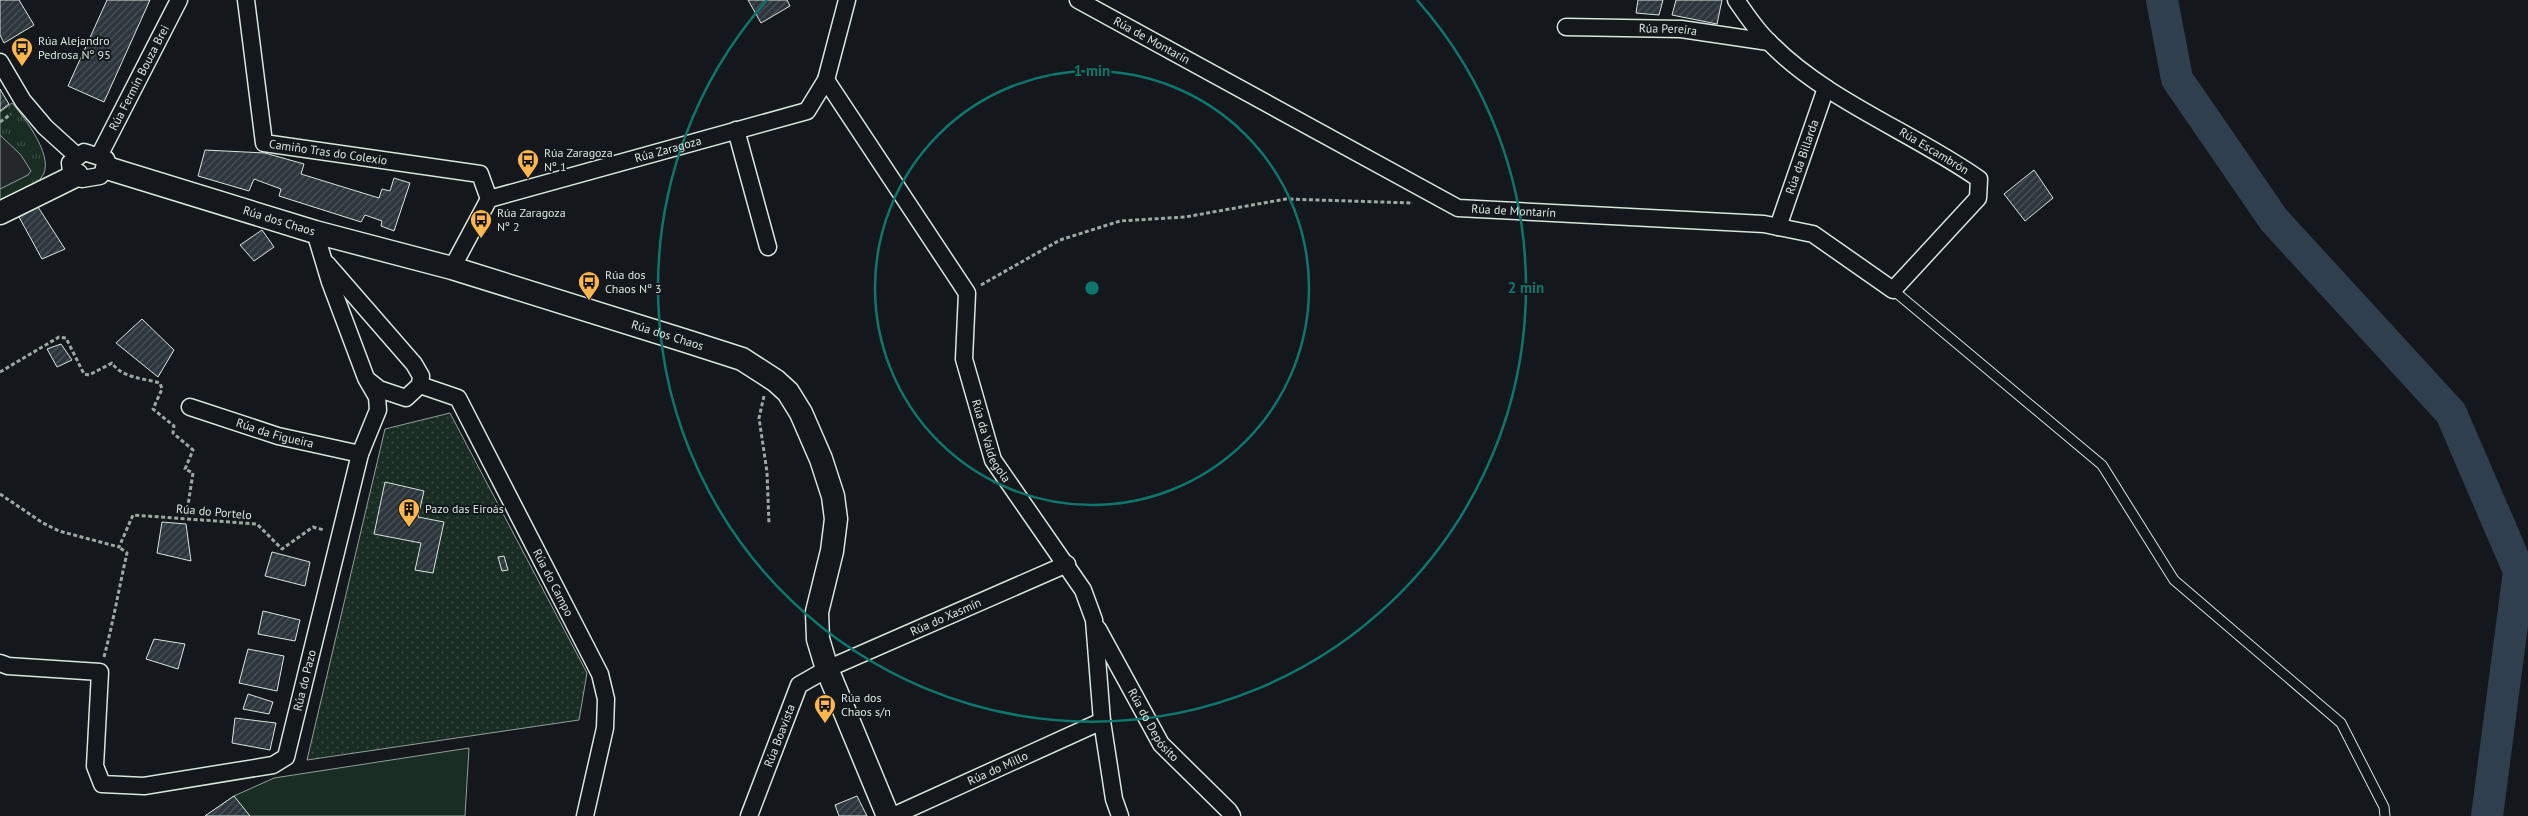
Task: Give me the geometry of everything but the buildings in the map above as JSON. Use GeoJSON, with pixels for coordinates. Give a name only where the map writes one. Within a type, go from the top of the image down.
{"type":"FeatureCollection","features":[{"type":"Feature","properties":{"kind":"street","name":"Rúa Fermín Bouza Brei"},"geometry":{"type":"LineString","coordinates":[[103,162],[179,0]]}},
{"type":"Feature","properties":{"kind":"street","name":"Camiño Tras do Colexio"},"geometry":{"type":"LineString","coordinates":[[246,0],[264,144],[480,174],[489,199]]}},
{"type":"Feature","properties":{"kind":"street","name":"Rúa Zaragoza"},"geometry":{"type":"LineString","coordinates":[[489,199],[807,111],[826,80],[847,0]]}},
{"type":"Feature","properties":{"kind":"street","name":"Rúa de Montarín"},"geometry":{"type":"LineString","coordinates":[[1078,0],[1458,208],[1764,224],[1813,234],[1893,290]]}},
{"type":"Feature","properties":{"kind":"street","name":"Rúa Escambrón"},"geometry":{"type":"LineString","coordinates":[[1736,0],[1769,42],[1826,88],[1945,155],[1979,179],[1978,198],[1893,290]]}},
{"type":"Feature","properties":{"kind":"street","name":"Rúa Pereira"},"geometry":{"type":"LineString","coordinates":[[1566,27],[1682,29],[1769,42]]}},
{"type":"Feature","properties":{"kind":"street"},"geometry":{"type":"LineString","coordinates":[[0,62],[23,101],[77,165],[82,178],[100,176],[103,162],[84,152],[77,165],[0,213]]}},
{"type":"Feature","properties":{"kind":"street"},"geometry":{"type":"LineString","coordinates":[[826,80],[967,293]]}},
{"type":"Feature","properties":{"kind":"street","name":"Rúa da Billarda"},"geometry":{"type":"LineString","coordinates":[[1778,227],[1826,88]]}},
{"type":"Feature","properties":{"kind":"street"},"geometry":{"type":"LineString","coordinates":[[736,130],[768,247]]}},
{"type":"Feature","properties":{"kind":"street","name":"Rúa dos Chaos"},"geometry":{"type":"LineString","coordinates":[[103,162],[314,232],[452,268],[742,359],[769,376],[788,392],[801,413],[821,459],[833,496],[836,520],[832,552],[818,612],[818,639],[827,669],[888,816]]}},
{"type":"Feature","properties":{"kind":"street"},"geometry":{"type":"LineString","coordinates":[[452,268],[489,199]]}},
{"type":"Feature","properties":{"kind":"street","name":"Rúa do Pazo"},"geometry":{"type":"LineString","coordinates":[[100,672],[95,766],[102,784],[144,786],[273,765],[286,757],[360,454],[378,410],[377,397],[366,378],[314,232]]}},
{"type":"Feature","properties":{"kind":"street","name":"Rúa do Pazo"},"geometry":{"type":"LineString","coordinates":[[324,261],[414,364],[421,376],[420,385]]}},
{"type":"Feature","properties":{"kind":"street","name":"Rúa da Valdegola"},"geometry":{"type":"LineString","coordinates":[[967,293],[964,359],[993,460],[1067,564],[1083,590],[1094,620],[1102,721],[1114,799],[1120,816]]}},
{"type":"Feature","properties":{"kind":"street"},"geometry":{"type":"LineString","coordinates":[[366,378],[379,389],[406,398]]}},
{"type":"Feature","properties":{"kind":"street"},"geometry":{"type":"LineString","coordinates":[[373,422],[406,398],[420,385]]}},
{"type":"Feature","properties":{"kind":"street","name":"Rúa do Campo"},"geometry":{"type":"LineString","coordinates":[[420,385],[458,398],[600,674],[606,699],[605,728],[585,816]]}},
{"type":"Feature","properties":{"kind":"street","name":"Rúa da Figueira"},"geometry":{"type":"LineString","coordinates":[[190,407],[278,436],[360,454]]}},
{"type":"Feature","properties":{"kind":"street","name":"Rúa do Xasmín"},"geometry":{"type":"LineString","coordinates":[[827,669],[1067,564]]}},
{"type":"Feature","properties":{"kind":"street","name":"Rúa do Depósito"},"geometry":{"type":"LineString","coordinates":[[1094,620],[1160,744],[1230,811],[1232,816]]}},
{"type":"Feature","properties":{"kind":"street"},"geometry":{"type":"LineString","coordinates":[[0,663],[8,666],[100,672]]}},
{"type":"Feature","properties":{"kind":"street","name":"Rúa Boavista"},"geometry":{"type":"LineString","coordinates":[[749,816],[799,685],[827,669]]}},
{"type":"Feature","properties":{"kind":"street","name":"Rúa do Millo"},"geometry":{"type":"LineString","coordinates":[[893,816],[1102,721]]}},
{"type":"Feature","properties":{"kind":"lane"},"geometry":{"type":"LineString","coordinates":[[1893,290],[2102,465],[2174,580],[2341,723],[2384,807],[2385,816]]}},
{"type":"Feature","properties":{"kind":"path"},"geometry":{"type":"LineString","coordinates":[[0,122],[11,114]]}},
{"type":"Feature","properties":{"kind":"path"},"geometry":{"type":"LineString","coordinates":[[967,293],[1002,271],[1060,240],[1120,222],[1185,217],[1286,198],[1415,203]]}},
{"type":"Feature","properties":{"kind":"path"},"geometry":{"type":"LineString","coordinates":[[0,372],[59,336],[66,338],[84,374],[89,375],[112,363],[116,369],[126,375],[160,383],[162,389],[153,409],[174,426],[173,433],[194,450],[185,469],[193,473],[186,518]]}},
{"type":"Feature","properties":{"kind":"path"},"geometry":{"type":"LineString","coordinates":[[769,376],[758,418],[767,472],[769,524]]}},
{"type":"Feature","properties":{"kind":"path"},"geometry":{"type":"LineString","coordinates":[[0,494],[43,523],[59,531],[119,547],[127,553],[116,600],[113,625],[100,672]]}},
{"type":"Feature","properties":{"kind":"path","name":"Rúa do Portelo"},"geometry":{"type":"LineString","coordinates":[[119,547],[133,515],[257,524],[282,548],[313,527],[341,534]]}},
{"type":"Feature","properties":{"kind":"green space"},"geometry":{"type":"Polygon","coordinates":[[[12,103],[37,139],[45,161],[45,170],[37,182],[0,200],[0,112],[12,103]]]}},
{"type":"Feature","properties":{"kind":"green space"},"geometry":{"type":"Polygon","coordinates":[[[450,413],[587,673],[579,720],[307,760],[385,429],[450,413]]]}},
{"type":"Feature","properties":{"kind":"green space"},"geometry":{"type":"Polygon","coordinates":[[[469,748],[465,816],[205,816],[234,796],[274,778],[469,748]]]}},
{"type":"Feature","properties":{"kind":"shaded area"},"geometry":{"type":"Polygon","coordinates":[[[0,135],[21,155],[31,171],[28,175],[0,189],[0,135]]]}},
{"type":"Feature","properties":{"kind":"waterway"},"geometry":{"type":"LineString","coordinates":[[2162,0],[2177,79],[2274,220],[2451,413],[2519,571],[2487,816]]}},
{"type":"Feature","properties":{"kind":"place","name":"Rúa Alejandro Pedrosa Nº 95"},"geometry":{"type":"Point","coordinates":[22,67]}},
{"type":"Feature","properties":{"kind":"place","name":"Rúa Zaragoza Nº 1"},"geometry":{"type":"Point","coordinates":[528,179]}},
{"type":"Feature","properties":{"kind":"place","name":"Rúa Zaragoza Nº 2"},"geometry":{"type":"Point","coordinates":[481,239]}},
{"type":"Feature","properties":{"kind":"place","name":"Rúa dos Chaos Nº 3"},"geometry":{"type":"Point","coordinates":[589,301]}},
{"type":"Feature","properties":{"kind":"place","name":"Pazo das Eiroás"},"geometry":{"type":"Point","coordinates":[409,528]}},
{"type":"Feature","properties":{"kind":"place","name":"Rúa dos Chaos s/n"},"geometry":{"type":"Point","coordinates":[825,724]}}]}
